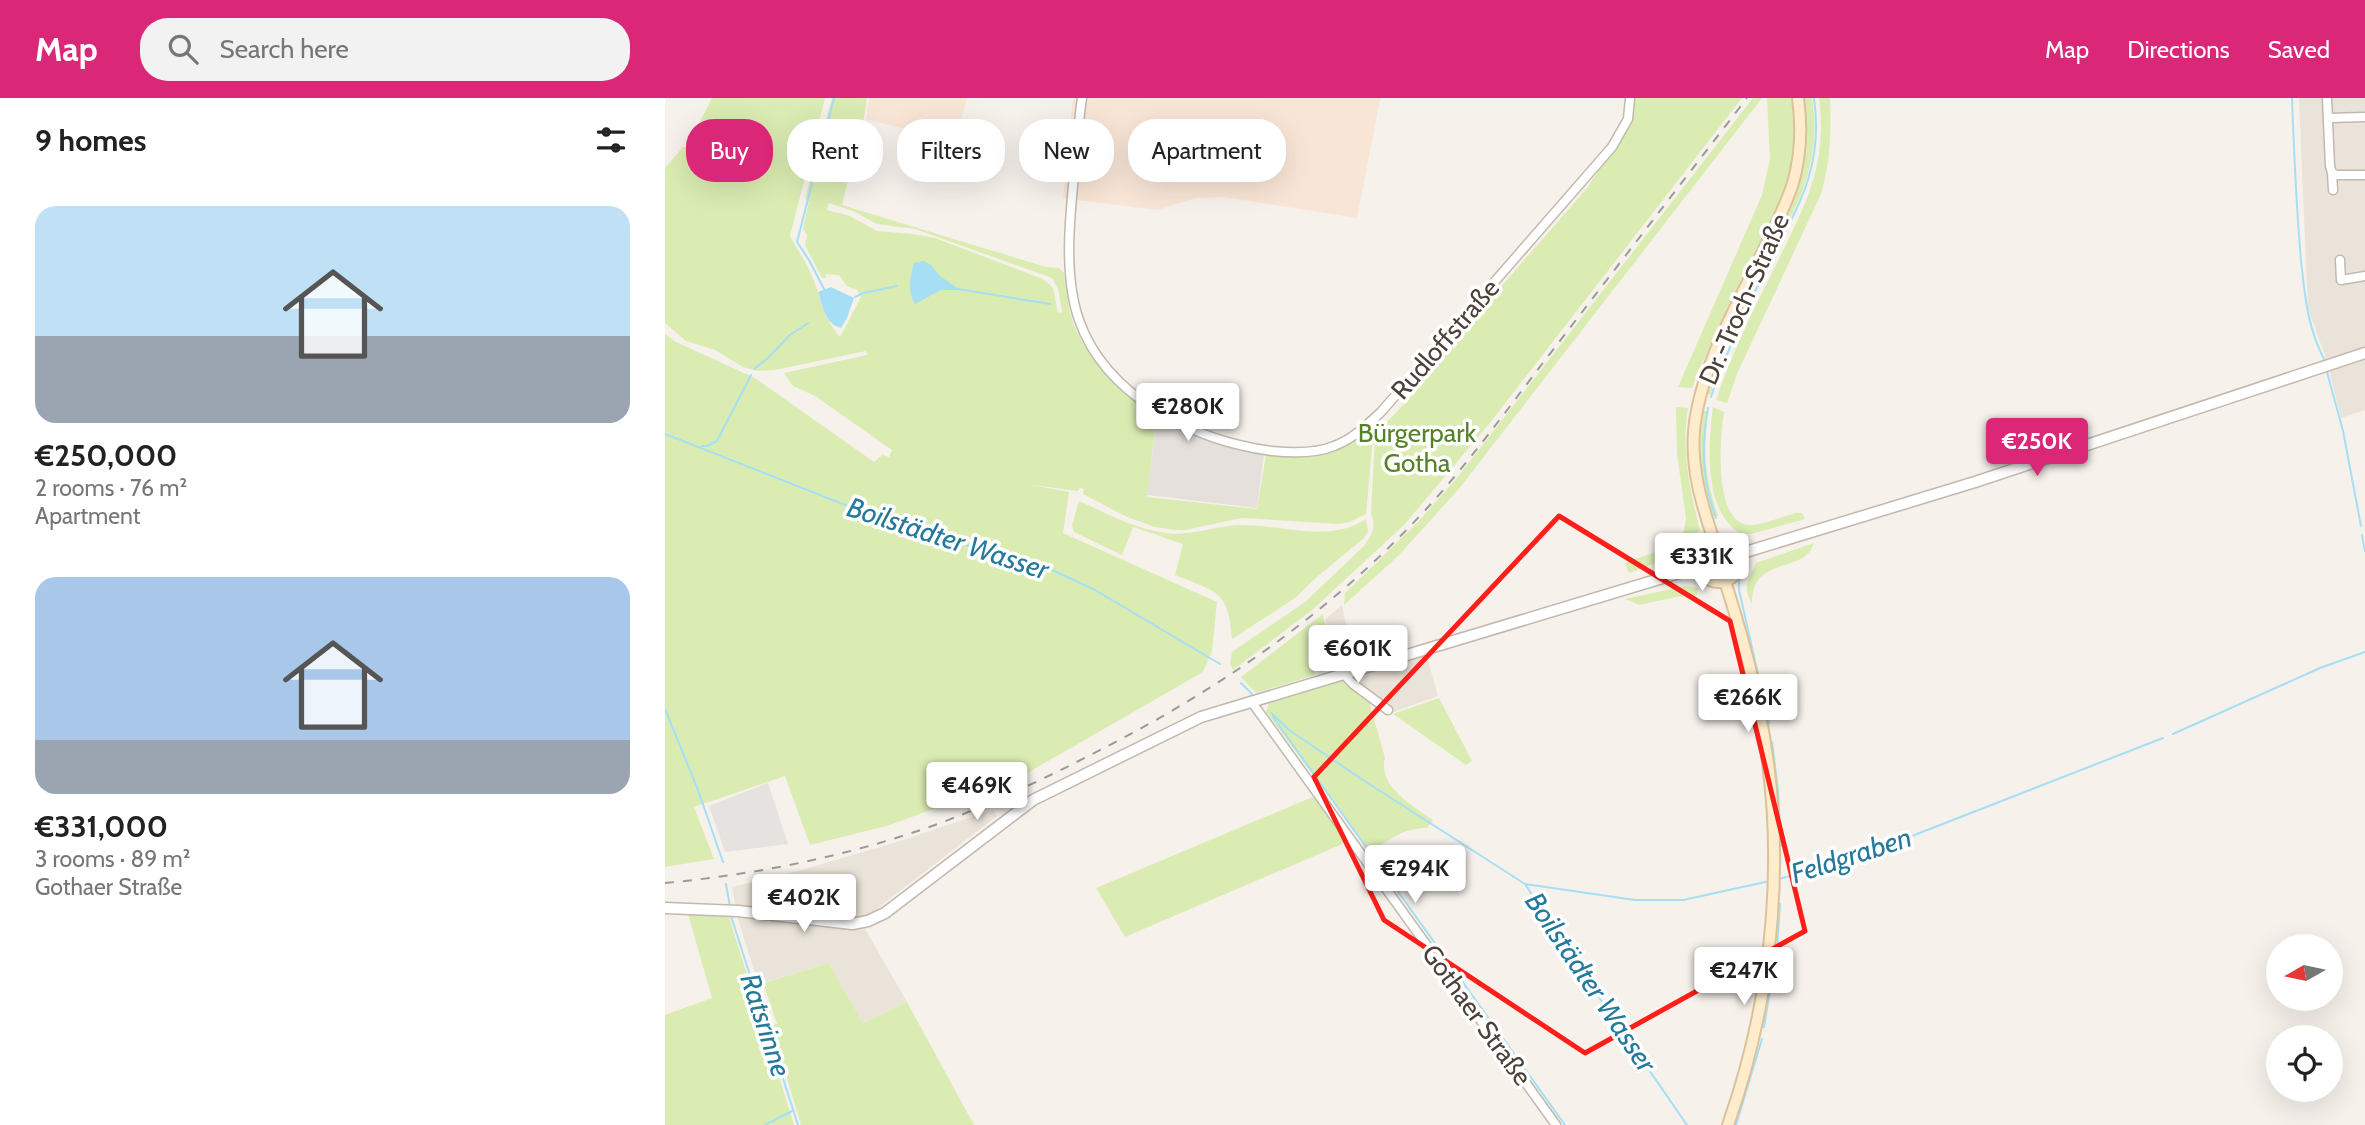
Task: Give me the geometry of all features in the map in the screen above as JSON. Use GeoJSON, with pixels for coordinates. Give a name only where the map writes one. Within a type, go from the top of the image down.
{"type":"FeatureCollection","features":[{"type":"Feature","properties":{"kind":"main road","name":"Dr.-Troch-Straße"},"geometry":{"type":"LineString","coordinates":[[1714,541],[1702,506],[1695,467],[1694,432],[1697,415],[1714,358],[1793,184],[1801,138],[1798,98]]}},
{"type":"Feature","properties":{"kind":"main road"},"geometry":{"type":"LineString","coordinates":[[1714,541],[1729,543],[1739,554],[1738,570],[1725,581],[1710,579],[1699,567],[1701,551],[1714,541]]}},
{"type":"Feature","properties":{"kind":"main road"},"geometry":{"type":"LineString","coordinates":[[1725,581],[1745,646],[1764,734],[1773,812],[1774,870],[1769,954],[1760,1010],[1728,1125]]}},
{"type":"Feature","properties":{"kind":"street","name":"Rudloffstraße"},"geometry":{"type":"LineString","coordinates":[[1082,98],[1073,194],[1071,276],[1075,307],[1090,344],[1103,363],[1128,387],[1174,420],[1235,444],[1294,453],[1335,446],[1356,434],[1381,412],[1612,147],[1628,119],[1630,98]]}},
{"type":"Feature","properties":{"kind":"street"},"geometry":{"type":"LineString","coordinates":[[2327,98],[2333,190]]}},
{"type":"Feature","properties":{"kind":"street"},"geometry":{"type":"LineString","coordinates":[[2327,118],[2365,117]]}},
{"type":"Feature","properties":{"kind":"street"},"geometry":{"type":"LineString","coordinates":[[2332,173],[2365,175]]}},
{"type":"Feature","properties":{"kind":"street"},"geometry":{"type":"LineString","coordinates":[[2340,260],[2341,280],[2365,276]]}},
{"type":"Feature","properties":{"kind":"street"},"geometry":{"type":"LineString","coordinates":[[1739,554],[1975,482],[2365,353]]}},
{"type":"Feature","properties":{"kind":"street"},"geometry":{"type":"LineString","coordinates":[[665,908],[728,911],[840,923],[868,921],[885,913],[1033,800],[1201,717],[1340,670],[1699,567]]}},
{"type":"Feature","properties":{"kind":"street"},"geometry":{"type":"LineString","coordinates":[[1340,670],[1353,684],[1388,710]]}},
{"type":"Feature","properties":{"kind":"street","name":"Gothaer Straße"},"geometry":{"type":"LineString","coordinates":[[1251,701],[1556,1125]]}},
{"type":"Feature","properties":{"kind":"highlighted area"},"geometry":{"type":"Polygon","coordinates":[[[1559,516],[1730,621],[1805,931],[1585,1053],[1384,920],[1314,777],[1559,516]]]}},
{"type":"Feature","properties":{"kind":"shaded area"},"geometry":{"type":"Polygon","coordinates":[[[869,98],[967,98],[961,119],[897,119],[897,127],[883,123],[883,119],[866,119],[869,98]]]}},
{"type":"Feature","properties":{"kind":"shaded area"},"geometry":{"type":"Polygon","coordinates":[[[1073,98],[1383,98],[1380,100],[1357,218],[1224,197],[1195,198],[1158,210],[1063,198],[1065,182],[1114,182],[1114,119],[1071,119],[1073,98]]]}},
{"type":"Feature","properties":{"kind":"shaded area"},"geometry":{"type":"Polygon","coordinates":[[[2299,98],[2365,98],[2365,410],[2341,418],[2326,358],[2308,309],[2299,98]]]}},
{"type":"Feature","properties":{"kind":"shaded area"},"geometry":{"type":"Polygon","coordinates":[[[1157,417],[1197,435],[1264,454],[1257,508],[1147,495],[1157,417]]]}},
{"type":"Feature","properties":{"kind":"shaded area"},"geometry":{"type":"Polygon","coordinates":[[[1342,605],[1353,659],[1362,671],[1426,654],[1438,696],[1393,712],[1353,680],[1343,665],[1318,673],[1312,639],[1326,629],[1326,619],[1342,605]]]}},
{"type":"Feature","properties":{"kind":"shaded area"},"geometry":{"type":"Polygon","coordinates":[[[768,783],[788,844],[725,852],[709,806],[768,783]]]}},
{"type":"Feature","properties":{"kind":"shaded area"},"geometry":{"type":"Polygon","coordinates":[[[993,810],[997,816],[870,914],[865,929],[907,1002],[863,1023],[829,963],[758,984],[738,919],[732,887],[897,842],[993,810]]]}},
{"type":"Feature","properties":{"kind":"green space"},"geometry":{"type":"Polygon","coordinates":[[[712,98],[825,98],[820,119],[787,119],[787,182],[804,182],[790,236],[812,275],[826,316],[840,337],[861,297],[857,290],[847,286],[839,275],[826,274],[826,278],[822,278],[805,245],[807,235],[803,229],[809,201],[805,199],[810,182],[848,182],[842,205],[1046,267],[1059,268],[1064,273],[1068,303],[1077,332],[1092,357],[1111,378],[1157,414],[1147,497],[1257,509],[1266,455],[1320,455],[1342,447],[1368,431],[1373,437],[1366,514],[1339,524],[1242,518],[1174,530],[1155,527],[1127,517],[1083,494],[1084,489],[1080,488],[1078,491],[1026,484],[1069,492],[1063,533],[1217,602],[1212,651],[1203,672],[1022,776],[890,825],[810,845],[785,776],[694,807],[714,859],[665,867],[665,334],[676,342],[755,378],[874,462],[882,455],[889,457],[892,450],[815,396],[793,386],[784,373],[867,355],[866,351],[775,370],[757,371],[743,367],[715,350],[686,341],[665,323],[665,168],[683,147],[686,147],[686,182],[773,182],[773,119],[702,119],[712,98]],[[829,203],[827,210],[850,216],[877,231],[935,238],[1043,279],[1053,288],[1058,313],[1062,312],[1058,289],[1052,278],[915,229],[877,224],[853,211],[829,203]]]}},
{"type":"Feature","properties":{"kind":"green space"},"geometry":{"type":"Polygon","coordinates":[[[832,98],[867,98],[864,117],[826,119],[832,98]]]}},
{"type":"Feature","properties":{"kind":"green space","name":"Bürgerpark Gotha"},"geometry":{"type":"Polygon","coordinates":[[[1635,98],[1742,98],[1489,424],[1404,525],[1311,611],[1233,670],[1230,664],[1232,652],[1305,602],[1364,546],[1373,527],[1371,514],[1375,435],[1417,390],[1471,321],[1588,187],[1625,134],[1634,111],[1635,98]]]}},
{"type":"Feature","properties":{"kind":"green space"},"geometry":{"type":"Polygon","coordinates":[[[1753,98],[1762,98],[1458,490],[1398,556],[1344,605],[1345,593],[1417,523],[1456,479],[1753,98]]]}},
{"type":"Feature","properties":{"kind":"green space"},"geometry":{"type":"Polygon","coordinates":[[[1767,98],[1791,98],[1792,101],[1793,139],[1789,174],[1771,224],[1743,274],[1692,388],[1678,387],[1762,195],[1770,159],[1767,98]]]}},
{"type":"Feature","properties":{"kind":"green space"},"geometry":{"type":"Polygon","coordinates":[[[1804,98],[1812,98],[1814,145],[1804,186],[1743,314],[1710,395],[1708,394],[1716,366],[1792,202],[1805,138],[1804,98]]]}},
{"type":"Feature","properties":{"kind":"green space"},"geometry":{"type":"Polygon","coordinates":[[[1819,98],[1830,98],[1829,158],[1821,194],[1737,374],[1727,403],[1716,400],[1743,332],[1811,186],[1820,145],[1819,98]]]}},
{"type":"Feature","properties":{"kind":"green space"},"geometry":{"type":"Polygon","coordinates":[[[1676,407],[1688,408],[1686,455],[1700,531],[1693,535],[1684,553],[1629,573],[1625,563],[1672,546],[1680,541],[1684,531],[1686,518],[1677,454],[1676,407]]]}},
{"type":"Feature","properties":{"kind":"green space"},"geometry":{"type":"Polygon","coordinates":[[[1713,407],[1724,412],[1721,476],[1729,509],[1737,520],[1753,525],[1796,513],[1802,513],[1805,519],[1751,534],[1741,534],[1729,524],[1720,510],[1711,477],[1713,407]]]}},
{"type":"Feature","properties":{"kind":"green space"},"geometry":{"type":"Polygon","coordinates":[[[1703,411],[1708,411],[1706,464],[1718,516],[1713,517],[1701,465],[1703,411]]]}},
{"type":"Feature","properties":{"kind":"green space"},"geometry":{"type":"Polygon","coordinates":[[[1079,501],[1129,523],[1170,533],[1190,533],[1240,525],[1321,532],[1352,526],[1366,519],[1368,531],[1364,538],[1295,598],[1232,639],[1228,611],[1218,595],[1175,575],[1183,544],[1133,527],[1122,555],[1074,532],[1072,525],[1079,501]]]}},
{"type":"Feature","properties":{"kind":"green space"},"geometry":{"type":"Polygon","coordinates":[[[1814,543],[1809,553],[1800,559],[1769,571],[1760,578],[1754,588],[1752,604],[1747,588],[1756,563],[1814,543]]]}},
{"type":"Feature","properties":{"kind":"green space"},"geometry":{"type":"Polygon","coordinates":[[[1719,546],[1725,547],[1733,555],[1733,567],[1725,575],[1719,576],[1713,575],[1705,567],[1704,561],[1705,555],[1713,547],[1719,546]]]}},
{"type":"Feature","properties":{"kind":"green space"},"geometry":{"type":"Polygon","coordinates":[[[1685,586],[1698,588],[1697,595],[1639,605],[1625,599],[1685,586]]]}},
{"type":"Feature","properties":{"kind":"green space"},"geometry":{"type":"Polygon","coordinates":[[[1323,614],[1326,629],[1310,640],[1315,675],[1256,693],[1241,677],[1323,614]]]}},
{"type":"Feature","properties":{"kind":"green space"},"geometry":{"type":"Polygon","coordinates":[[[1344,680],[1369,701],[1385,758],[1386,778],[1399,795],[1433,820],[1427,828],[1405,832],[1392,838],[1374,850],[1373,855],[1266,712],[1269,703],[1344,680]]]}},
{"type":"Feature","properties":{"kind":"green space"},"geometry":{"type":"Polygon","coordinates":[[[1439,698],[1472,761],[1466,765],[1393,714],[1439,698]]]}},
{"type":"Feature","properties":{"kind":"green space"},"geometry":{"type":"Polygon","coordinates":[[[1315,796],[1347,842],[1125,937],[1096,888],[1315,796]]]}},
{"type":"Feature","properties":{"kind":"green space"},"geometry":{"type":"Polygon","coordinates":[[[688,914],[729,917],[794,1125],[665,1125],[665,1015],[712,998],[688,914]]]}},
{"type":"Feature","properties":{"kind":"green space"},"geometry":{"type":"Polygon","coordinates":[[[829,963],[863,1023],[907,1002],[974,1125],[801,1125],[771,1025],[777,1024],[763,983],[829,963]]]}},
{"type":"Feature","properties":{"kind":"water"},"geometry":{"type":"Polygon","coordinates":[[[924,261],[960,290],[941,290],[915,304],[910,289],[911,274],[914,263],[924,261]]]}},
{"type":"Feature","properties":{"kind":"water"},"geometry":{"type":"Polygon","coordinates":[[[831,287],[854,298],[841,328],[828,319],[818,292],[831,287]]]}},
{"type":"Feature","properties":{"kind":"waterway"},"geometry":{"type":"LineString","coordinates":[[824,289],[797,242],[834,98]]}},
{"type":"Feature","properties":{"kind":"waterway"},"geometry":{"type":"LineString","coordinates":[[1711,397],[1741,323],[1803,193],[1815,149],[1814,98]]}},
{"type":"Feature","properties":{"kind":"waterway"},"geometry":{"type":"LineString","coordinates":[[2292,98],[2296,199],[2304,286],[2310,323],[2324,359]]}},
{"type":"Feature","properties":{"kind":"waterway"},"geometry":{"type":"LineString","coordinates":[[855,297],[897,286]]}},
{"type":"Feature","properties":{"kind":"waterway"},"geometry":{"type":"LineString","coordinates":[[958,289],[1050,304]]}},
{"type":"Feature","properties":{"kind":"waterway"},"geometry":{"type":"LineString","coordinates":[[754,369],[790,335],[808,323]]}},
{"type":"Feature","properties":{"kind":"waterway"},"geometry":{"type":"LineString","coordinates":[[2327,372],[2343,431],[2361,526]]}},
{"type":"Feature","properties":{"kind":"waterway"},"geometry":{"type":"LineString","coordinates":[[702,446],[717,441],[751,375]]}},
{"type":"Feature","properties":{"kind":"waterway"},"geometry":{"type":"LineString","coordinates":[[1708,408],[1704,463],[1716,518]]}},
{"type":"Feature","properties":{"kind":"waterway","name":"Boilstädter Wasser"},"geometry":{"type":"LineString","coordinates":[[665,434],[919,534],[1048,568],[1095,590],[1220,664]]}},
{"type":"Feature","properties":{"kind":"waterway"},"geometry":{"type":"LineString","coordinates":[[1726,534],[1741,543]]}},
{"type":"Feature","properties":{"kind":"waterway"},"geometry":{"type":"LineString","coordinates":[[2362,535],[2365,551]]}},
{"type":"Feature","properties":{"kind":"waterway"},"geometry":{"type":"LineString","coordinates":[[1747,565],[1739,581],[1739,590],[1769,723]]}},
{"type":"Feature","properties":{"kind":"waterway","name":"Feldgraben"},"geometry":{"type":"LineString","coordinates":[[2173,734],[2320,668],[2365,652]]}},
{"type":"Feature","properties":{"kind":"waterway","name":"Boilstädter Wasser"},"geometry":{"type":"LineString","coordinates":[[1241,683],[1252,694]]}},
{"type":"Feature","properties":{"kind":"waterway","name":"Ratsrinne"},"geometry":{"type":"LineString","coordinates":[[665,709],[698,790],[723,862]]}},
{"type":"Feature","properties":{"kind":"waterway","name":"Boilstädter Wasser"},"geometry":{"type":"LineString","coordinates":[[1271,713],[1289,730],[1363,780],[1525,884],[1687,1125]]}},
{"type":"Feature","properties":{"kind":"waterway"},"geometry":{"type":"LineString","coordinates":[[1273,717],[1565,1125]]}},
{"type":"Feature","properties":{"kind":"waterway","name":"Feldgraben"},"geometry":{"type":"LineString","coordinates":[[1778,879],[1840,864],[2163,738]]}},
{"type":"Feature","properties":{"kind":"waterway"},"geometry":{"type":"LineString","coordinates":[[1772,742],[1781,846]]}},
{"type":"Feature","properties":{"kind":"waterway","name":"Feldgraben"},"geometry":{"type":"LineString","coordinates":[[1525,884],[1635,900],[1683,900],[1770,881]]}},
{"type":"Feature","properties":{"kind":"waterway","name":"Ratsrinne"},"geometry":{"type":"LineString","coordinates":[[726,884],[730,907]]}},
{"type":"Feature","properties":{"kind":"waterway"},"geometry":{"type":"LineString","coordinates":[[1764,1027],[1777,949],[1780,904]]}},
{"type":"Feature","properties":{"kind":"waterway","name":"Ratsrinne"},"geometry":{"type":"LineString","coordinates":[[731,916],[798,1125]]}},
{"type":"Feature","properties":{"kind":"waterway"},"geometry":{"type":"LineString","coordinates":[[1736,1125],[1762,1039]]}},
{"type":"Feature","properties":{"kind":"waterway"},"geometry":{"type":"LineString","coordinates":[[765,1125],[792,1111]]}},
{"type":"Feature","properties":{"kind":"railway"},"geometry":{"type":"LineString","coordinates":[[665,883],[806,862],[943,822],[1004,797],[1148,725],[1277,642],[1356,578],[1447,486],[1747,98]]}}]}
